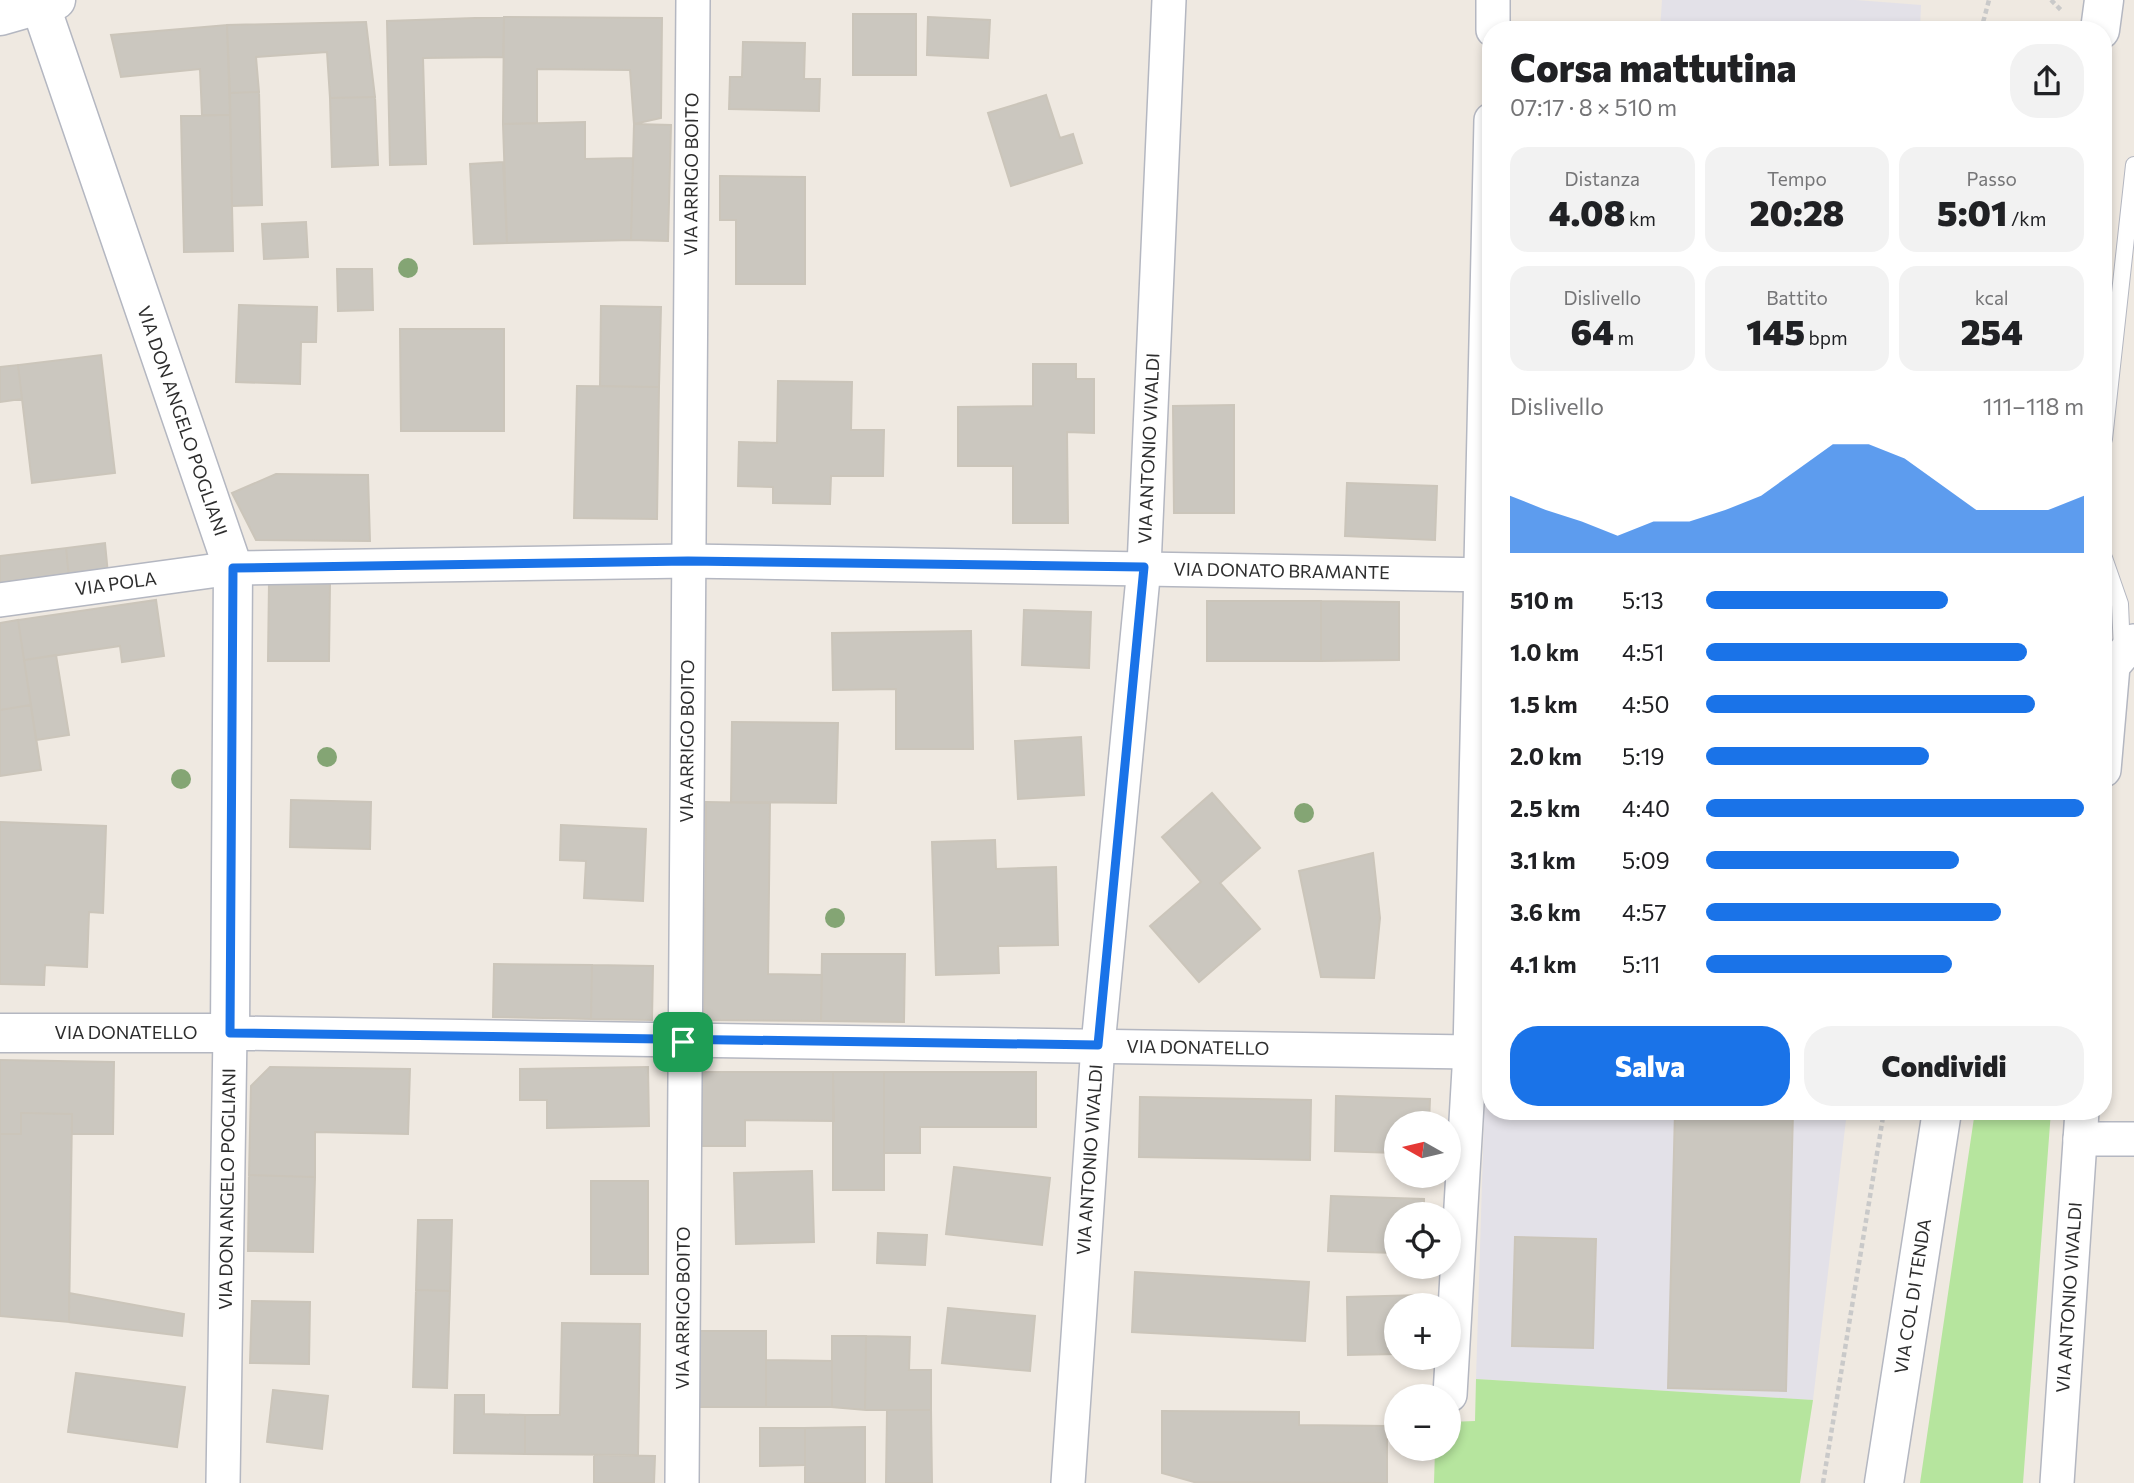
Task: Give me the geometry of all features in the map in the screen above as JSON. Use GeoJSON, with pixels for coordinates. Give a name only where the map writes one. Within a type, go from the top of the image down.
{"type":"FeatureCollection","features":[{"type":"Feature","properties":{"kind":"street","name":"VIA ARRIGO BOITO"},"geometry":{"type":"LineString","coordinates":[[682,1483],[683,1042],[693,0]]}},
{"type":"Feature","properties":{"kind":"street","name":"VIA ANTONIO VIVALDI"},"geometry":{"type":"LineString","coordinates":[[1068,1483],[1098,1045],[1144,567],[1169,0]]}},
{"type":"Feature","properties":{"kind":"street"},"geometry":{"type":"LineString","coordinates":[[1493,0],[1493,21]]}},
{"type":"Feature","properties":{"kind":"street"},"geometry":{"type":"LineString","coordinates":[[2086,21],[2104,0]]}},
{"type":"Feature","properties":{"kind":"street"},"geometry":{"type":"LineString","coordinates":[[0,16],[48,2]]}},
{"type":"Feature","properties":{"kind":"street","name":"VIA DON ANGELO POGLIANI"},"geometry":{"type":"LineString","coordinates":[[48,2],[233,568],[223,1483]]}},
{"type":"Feature","properties":{"kind":"street","name":"VIA DONATO BRAMANTE"},"geometry":{"type":"LineString","coordinates":[[233,568],[688,561],[1482,575]]}},
{"type":"Feature","properties":{"kind":"street","name":"VIA POLA"},"geometry":{"type":"LineString","coordinates":[[0,600],[233,568]]}},
{"type":"Feature","properties":{"kind":"street"},"geometry":{"type":"LineString","coordinates":[[2112,670],[2128,647]]}},
{"type":"Feature","properties":{"kind":"street"},"geometry":{"type":"LineString","coordinates":[[1451,1384],[1470,1052],[1482,694]]}},
{"type":"Feature","properties":{"kind":"street","name":"VIA DONATELLO"},"geometry":{"type":"LineString","coordinates":[[0,1033],[230,1033],[1470,1052]]}},
{"type":"Feature","properties":{"kind":"street","name":"VIA COL DI TENDA"},"geometry":{"type":"LineString","coordinates":[[1884,1483],[1941,1120]]}},
{"type":"Feature","properties":{"kind":"street","name":"VIA ANTONIO VIVALDI"},"geometry":{"type":"LineString","coordinates":[[2057,1483],[2081,1125]]}},
{"type":"Feature","properties":{"kind":"street"},"geometry":{"type":"LineString","coordinates":[[2081,1125],[2134,1139]]}},
{"type":"Feature","properties":{"kind":"lane"},"geometry":{"type":"LineString","coordinates":[[2112,366],[2134,165]]}},
{"type":"Feature","properties":{"kind":"lane"},"geometry":{"type":"LineString","coordinates":[[2112,581],[2120,604],[2128,647]]}},
{"type":"Feature","properties":{"kind":"path"},"geometry":{"type":"LineString","coordinates":[[1983,21],[1989,0]]}},
{"type":"Feature","properties":{"kind":"path"},"geometry":{"type":"LineString","coordinates":[[2051,0],[2078,21]]}},
{"type":"Feature","properties":{"kind":"path"},"geometry":{"type":"LineString","coordinates":[[1823,1483],[1883,1120]]}},
{"type":"Feature","properties":{"kind":"shaded area"},"geometry":{"type":"Polygon","coordinates":[[[1662,0],[1856,0],[1921,5],[1920,21],[1661,21],[1662,0]]]}},
{"type":"Feature","properties":{"kind":"shaded area"},"geometry":{"type":"Polygon","coordinates":[[[1484,1120],[1846,1120],[1813,1400],[1476,1379],[1484,1120]]]}},
{"type":"Feature","properties":{"kind":"green space"},"geometry":{"type":"Polygon","coordinates":[[[1974,1120],[2050,1120],[2023,1483],[1920,1483],[1974,1120]]]}},
{"type":"Feature","properties":{"kind":"green space"},"geometry":{"type":"Polygon","coordinates":[[[1476,1379],[1813,1400],[1800,1483],[1434,1483],[1435,1461],[1461,1461],[1461,1422],[1475,1421],[1476,1379]]]}},
{"type":"Feature","properties":{"kind":"building"},"geometry":{"type":"Polygon","coordinates":[[[853,14],[916,14],[916,75],[853,75],[853,14]]]}},
{"type":"Feature","properties":{"kind":"building"},"geometry":{"type":"Polygon","coordinates":[[[504,17],[662,18],[661,118],[634,124],[630,70],[537,69],[537,123],[503,124],[504,17]]]}},
{"type":"Feature","properties":{"kind":"building"},"geometry":{"type":"Polygon","coordinates":[[[504,17],[503,57],[423,58],[426,164],[390,165],[387,21],[504,17]]]}},
{"type":"Feature","properties":{"kind":"building"},"geometry":{"type":"Polygon","coordinates":[[[928,17],[990,20],[988,58],[927,55],[928,17]]]}},
{"type":"Feature","properties":{"kind":"building"},"geometry":{"type":"Polygon","coordinates":[[[366,22],[375,97],[330,98],[327,52],[256,57],[259,92],[230,93],[227,25],[366,22]]]}},
{"type":"Feature","properties":{"kind":"building"},"geometry":{"type":"Polygon","coordinates":[[[227,25],[230,115],[202,115],[200,69],[121,77],[111,35],[227,25]]]}},
{"type":"Feature","properties":{"kind":"building"},"geometry":{"type":"Polygon","coordinates":[[[743,42],[805,43],[804,79],[820,79],[819,111],[729,109],[730,77],[742,77],[743,42]]]}},
{"type":"Feature","properties":{"kind":"building"},"geometry":{"type":"Polygon","coordinates":[[[259,92],[262,205],[232,206],[230,93],[259,92]]]}},
{"type":"Feature","properties":{"kind":"building"},"geometry":{"type":"Polygon","coordinates":[[[1046,95],[1060,138],[1073,134],[1082,163],[1011,186],[988,113],[1046,95]]]}},
{"type":"Feature","properties":{"kind":"building"},"geometry":{"type":"Polygon","coordinates":[[[375,97],[378,165],[332,167],[330,98],[375,97]]]}},
{"type":"Feature","properties":{"kind":"building"},"geometry":{"type":"Polygon","coordinates":[[[230,115],[233,251],[184,252],[181,116],[230,115]]]}},
{"type":"Feature","properties":{"kind":"building"},"geometry":{"type":"Polygon","coordinates":[[[585,122],[585,159],[633,158],[631,240],[507,243],[503,124],[585,122]]]}},
{"type":"Feature","properties":{"kind":"building"},"geometry":{"type":"Polygon","coordinates":[[[634,124],[671,125],[668,241],[631,240],[634,124]]]}},
{"type":"Feature","properties":{"kind":"building"},"geometry":{"type":"Polygon","coordinates":[[[503,162],[507,243],[474,244],[470,164],[503,162]]]}},
{"type":"Feature","properties":{"kind":"building"},"geometry":{"type":"Polygon","coordinates":[[[720,176],[805,177],[805,284],[736,284],[736,220],[720,220],[720,176]]]}},
{"type":"Feature","properties":{"kind":"building"},"geometry":{"type":"Polygon","coordinates":[[[306,222],[308,257],[264,259],[262,224],[306,222]]]}},
{"type":"Feature","properties":{"kind":"building"},"geometry":{"type":"Polygon","coordinates":[[[337,269],[372,269],[373,310],[338,311],[337,269]]]}},
{"type":"Feature","properties":{"kind":"building"},"geometry":{"type":"Polygon","coordinates":[[[239,305],[317,307],[316,342],[301,342],[300,384],[236,382],[239,305]]]}},
{"type":"Feature","properties":{"kind":"building"},"geometry":{"type":"Polygon","coordinates":[[[601,306],[661,307],[659,387],[600,386],[601,306]]]}},
{"type":"Feature","properties":{"kind":"building"},"geometry":{"type":"Polygon","coordinates":[[[400,329],[504,329],[504,431],[401,431],[400,329]]]}},
{"type":"Feature","properties":{"kind":"building"},"geometry":{"type":"Polygon","coordinates":[[[101,355],[115,473],[32,483],[18,365],[101,355]]]}},
{"type":"Feature","properties":{"kind":"building"},"geometry":{"type":"Polygon","coordinates":[[[1033,364],[1076,364],[1076,379],[1094,379],[1094,433],[1067,432],[1068,523],[1013,523],[1013,466],[958,466],[958,407],[1033,406],[1033,364]]]}},
{"type":"Feature","properties":{"kind":"building"},"geometry":{"type":"Polygon","coordinates":[[[18,365],[22,399],[0,402],[0,367],[18,365]]]}},
{"type":"Feature","properties":{"kind":"building"},"geometry":{"type":"Polygon","coordinates":[[[778,381],[852,382],[851,430],[884,430],[883,476],[831,476],[830,504],[773,503],[773,487],[738,486],[739,442],[777,443],[778,381]]]}},
{"type":"Feature","properties":{"kind":"building"},"geometry":{"type":"Polygon","coordinates":[[[577,386],[659,387],[657,519],[574,518],[577,386]]]}},
{"type":"Feature","properties":{"kind":"building"},"geometry":{"type":"Polygon","coordinates":[[[1234,405],[1234,513],[1174,513],[1173,406],[1234,405]]]}},
{"type":"Feature","properties":{"kind":"building"},"geometry":{"type":"Polygon","coordinates":[[[276,474],[368,475],[370,541],[256,540],[232,493],[276,474]]]}},
{"type":"Feature","properties":{"kind":"building"},"geometry":{"type":"Polygon","coordinates":[[[1347,483],[1437,486],[1435,540],[1345,536],[1347,483]]]}},
{"type":"Feature","properties":{"kind":"building"},"geometry":{"type":"Polygon","coordinates":[[[105,543],[108,574],[69,578],[66,548],[105,543]]]}},
{"type":"Feature","properties":{"kind":"building"},"geometry":{"type":"Polygon","coordinates":[[[66,548],[69,578],[0,587],[0,556],[66,548]]]}},
{"type":"Feature","properties":{"kind":"building"},"geometry":{"type":"Polygon","coordinates":[[[269,582],[330,583],[329,661],[268,661],[269,582]]]}},
{"type":"Feature","properties":{"kind":"building"},"geometry":{"type":"Polygon","coordinates":[[[156,600],[164,656],[122,662],[120,646],[24,660],[18,620],[156,600]]]}},
{"type":"Feature","properties":{"kind":"building"},"geometry":{"type":"Polygon","coordinates":[[[1207,601],[1321,601],[1321,661],[1207,661],[1207,601]]]}},
{"type":"Feature","properties":{"kind":"building"},"geometry":{"type":"Polygon","coordinates":[[[1321,601],[1399,602],[1399,660],[1321,661],[1321,601]]]}},
{"type":"Feature","properties":{"kind":"building"},"geometry":{"type":"Polygon","coordinates":[[[1024,610],[1091,612],[1089,668],[1022,665],[1024,610]]]}},
{"type":"Feature","properties":{"kind":"building"},"geometry":{"type":"Polygon","coordinates":[[[18,620],[31,705],[0,710],[0,623],[18,620]]]}},
{"type":"Feature","properties":{"kind":"building"},"geometry":{"type":"Polygon","coordinates":[[[971,631],[973,749],[896,749],[896,689],[833,690],[832,633],[971,631]]]}},
{"type":"Feature","properties":{"kind":"building"},"geometry":{"type":"Polygon","coordinates":[[[56,655],[69,735],[36,740],[24,660],[56,655]]]}},
{"type":"Feature","properties":{"kind":"building"},"geometry":{"type":"Polygon","coordinates":[[[31,705],[41,770],[0,776],[0,710],[31,705]]]}},
{"type":"Feature","properties":{"kind":"building"},"geometry":{"type":"Polygon","coordinates":[[[732,722],[838,723],[836,803],[731,802],[732,722]]]}},
{"type":"Feature","properties":{"kind":"building"},"geometry":{"type":"Polygon","coordinates":[[[1081,737],[1084,795],[1018,799],[1015,741],[1081,737]]]}},
{"type":"Feature","properties":{"kind":"building"},"geometry":{"type":"Polygon","coordinates":[[[1212,793],[1260,848],[1220,883],[1260,929],[1199,982],[1150,926],[1201,882],[1162,837],[1212,793]]]}},
{"type":"Feature","properties":{"kind":"building"},"geometry":{"type":"Polygon","coordinates":[[[291,800],[371,802],[370,849],[290,847],[291,800]]]}},
{"type":"Feature","properties":{"kind":"building"},"geometry":{"type":"Polygon","coordinates":[[[706,802],[770,803],[768,974],[822,975],[821,1021],[704,1020],[706,802]]]}},
{"type":"Feature","properties":{"kind":"building"},"geometry":{"type":"Polygon","coordinates":[[[0,822],[106,826],[103,913],[89,912],[87,967],[45,965],[44,985],[0,984],[0,822]]]}},
{"type":"Feature","properties":{"kind":"building"},"geometry":{"type":"Polygon","coordinates":[[[561,825],[646,829],[643,901],[584,898],[586,861],[560,860],[561,825]]]}},
{"type":"Feature","properties":{"kind":"building"},"geometry":{"type":"Polygon","coordinates":[[[995,840],[996,869],[1056,867],[1058,945],[998,946],[999,973],[936,975],[932,842],[995,840]]]}},
{"type":"Feature","properties":{"kind":"building"},"geometry":{"type":"Polygon","coordinates":[[[1373,853],[1380,918],[1374,978],[1321,977],[1299,871],[1373,853]]]}},
{"type":"Feature","properties":{"kind":"building"},"geometry":{"type":"Polygon","coordinates":[[[822,954],[905,954],[904,1022],[821,1021],[822,954]]]}},
{"type":"Feature","properties":{"kind":"building"},"geometry":{"type":"Polygon","coordinates":[[[494,964],[592,965],[591,1019],[493,1017],[494,964]]]}},
{"type":"Feature","properties":{"kind":"building"},"geometry":{"type":"Polygon","coordinates":[[[592,965],[653,966],[652,1020],[591,1019],[592,965]]]}},
{"type":"Feature","properties":{"kind":"building"},"geometry":{"type":"Polygon","coordinates":[[[0,1060],[114,1062],[113,1134],[72,1134],[72,1114],[21,1113],[21,1134],[0,1134],[0,1060]]]}},
{"type":"Feature","properties":{"kind":"building"},"geometry":{"type":"Polygon","coordinates":[[[270,1067],[410,1069],[408,1134],[315,1132],[315,1177],[249,1175],[251,1086],[270,1067]]]}},
{"type":"Feature","properties":{"kind":"building"},"geometry":{"type":"Polygon","coordinates":[[[648,1067],[649,1126],[547,1128],[547,1100],[520,1100],[520,1069],[648,1067]]]}},
{"type":"Feature","properties":{"kind":"building"},"geometry":{"type":"Polygon","coordinates":[[[699,1072],[833,1072],[834,1121],[745,1120],[745,1146],[699,1146],[699,1072]]]}},
{"type":"Feature","properties":{"kind":"building"},"geometry":{"type":"Polygon","coordinates":[[[833,1072],[884,1072],[884,1190],[833,1190],[833,1072]]]}},
{"type":"Feature","properties":{"kind":"building"},"geometry":{"type":"Polygon","coordinates":[[[884,1072],[1036,1072],[1036,1127],[920,1127],[920,1153],[884,1153],[884,1072]]]}},
{"type":"Feature","properties":{"kind":"building"},"geometry":{"type":"Polygon","coordinates":[[[1336,1096],[1430,1099],[1430,1111],[1384,1111],[1384,1153],[1335,1151],[1336,1096]]]}},
{"type":"Feature","properties":{"kind":"building"},"geometry":{"type":"Polygon","coordinates":[[[1140,1097],[1311,1100],[1310,1160],[1139,1157],[1140,1097]]]}},
{"type":"Feature","properties":{"kind":"building"},"geometry":{"type":"Polygon","coordinates":[[[21,1113],[72,1114],[69,1322],[0,1316],[0,1134],[21,1134],[21,1113]]]}},
{"type":"Feature","properties":{"kind":"building"},"geometry":{"type":"Polygon","coordinates":[[[1675,1120],[1793,1120],[1786,1391],[1668,1388],[1675,1120]]]}},
{"type":"Feature","properties":{"kind":"building"},"geometry":{"type":"Polygon","coordinates":[[[954,1167],[1050,1178],[1042,1245],[946,1234],[954,1167]]]}},
{"type":"Feature","properties":{"kind":"building"},"geometry":{"type":"Polygon","coordinates":[[[812,1171],[814,1242],[736,1244],[734,1173],[812,1171]]]}},
{"type":"Feature","properties":{"kind":"building"},"geometry":{"type":"Polygon","coordinates":[[[249,1175],[315,1177],[313,1252],[248,1251],[249,1175]]]}},
{"type":"Feature","properties":{"kind":"building"},"geometry":{"type":"Polygon","coordinates":[[[591,1181],[648,1181],[648,1274],[591,1274],[591,1181]]]}},
{"type":"Feature","properties":{"kind":"building"},"geometry":{"type":"Polygon","coordinates":[[[1331,1196],[1424,1199],[1424,1202],[1384,1202],[1384,1253],[1328,1251],[1331,1196]]]}},
{"type":"Feature","properties":{"kind":"building"},"geometry":{"type":"Polygon","coordinates":[[[418,1220],[452,1220],[450,1291],[416,1290],[418,1220]]]}},
{"type":"Feature","properties":{"kind":"building"},"geometry":{"type":"Polygon","coordinates":[[[878,1233],[927,1235],[925,1265],[877,1263],[878,1233]]]}},
{"type":"Feature","properties":{"kind":"building"},"geometry":{"type":"Polygon","coordinates":[[[1515,1237],[1596,1239],[1593,1348],[1512,1346],[1515,1237]]]}},
{"type":"Feature","properties":{"kind":"building"},"geometry":{"type":"Polygon","coordinates":[[[1135,1272],[1309,1282],[1305,1341],[1132,1332],[1135,1272]]]}},
{"type":"Feature","properties":{"kind":"building"},"geometry":{"type":"Polygon","coordinates":[[[416,1290],[450,1291],[447,1388],[413,1387],[416,1290]]]}},
{"type":"Feature","properties":{"kind":"building"},"geometry":{"type":"Polygon","coordinates":[[[69,1293],[184,1314],[182,1336],[69,1322],[69,1293]]]}},
{"type":"Feature","properties":{"kind":"building"},"geometry":{"type":"Polygon","coordinates":[[[1384,1296],[1384,1354],[1348,1355],[1347,1297],[1384,1296]]]}},
{"type":"Feature","properties":{"kind":"building"},"geometry":{"type":"Polygon","coordinates":[[[252,1301],[310,1302],[309,1364],[250,1363],[252,1301]]]}},
{"type":"Feature","properties":{"kind":"building"},"geometry":{"type":"Polygon","coordinates":[[[948,1308],[1035,1316],[1030,1371],[942,1363],[948,1308]]]}},
{"type":"Feature","properties":{"kind":"building"},"geometry":{"type":"Polygon","coordinates":[[[562,1323],[640,1324],[638,1455],[525,1454],[525,1415],[560,1415],[562,1323]]]}},
{"type":"Feature","properties":{"kind":"building"},"geometry":{"type":"Polygon","coordinates":[[[697,1331],[766,1331],[766,1407],[697,1407],[697,1331]]]}},
{"type":"Feature","properties":{"kind":"building"},"geometry":{"type":"Polygon","coordinates":[[[832,1336],[866,1336],[865,1410],[832,1407],[832,1336]]]}},
{"type":"Feature","properties":{"kind":"building"},"geometry":{"type":"Polygon","coordinates":[[[866,1336],[910,1337],[909,1370],[931,1370],[931,1410],[865,1410],[866,1336]]]}},
{"type":"Feature","properties":{"kind":"building"},"geometry":{"type":"Polygon","coordinates":[[[766,1360],[832,1361],[832,1407],[766,1407],[766,1360]]]}},
{"type":"Feature","properties":{"kind":"building"},"geometry":{"type":"Polygon","coordinates":[[[76,1373],[185,1387],[177,1447],[68,1432],[76,1373]]]}},
{"type":"Feature","properties":{"kind":"building"},"geometry":{"type":"Polygon","coordinates":[[[273,1390],[328,1396],[322,1449],[267,1442],[273,1390]]]}},
{"type":"Feature","properties":{"kind":"building"},"geometry":{"type":"Polygon","coordinates":[[[455,1395],[484,1395],[484,1414],[525,1415],[525,1454],[454,1453],[455,1395]]]}},
{"type":"Feature","properties":{"kind":"building"},"geometry":{"type":"Polygon","coordinates":[[[887,1410],[931,1410],[932,1483],[886,1483],[887,1410]]]}},
{"type":"Feature","properties":{"kind":"building"},"geometry":{"type":"Polygon","coordinates":[[[1162,1411],[1299,1412],[1299,1425],[1384,1426],[1387,1483],[1194,1482],[1162,1473],[1162,1411]]]}},
{"type":"Feature","properties":{"kind":"building"},"geometry":{"type":"Polygon","coordinates":[[[865,1427],[865,1483],[805,1483],[805,1428],[865,1427]]]}},
{"type":"Feature","properties":{"kind":"building"},"geometry":{"type":"Polygon","coordinates":[[[760,1428],[805,1428],[805,1465],[760,1466],[760,1428]]]}},
{"type":"Feature","properties":{"kind":"building"},"geometry":{"type":"Polygon","coordinates":[[[594,1455],[655,1456],[654,1483],[594,1483],[594,1455]]]}},
{"type":"Feature","properties":{"kind":"route"},"geometry":{"type":"LineString","coordinates":[[688,561],[1144,567],[1098,1045],[683,1042],[230,1033],[233,568],[688,561]]}}]}
